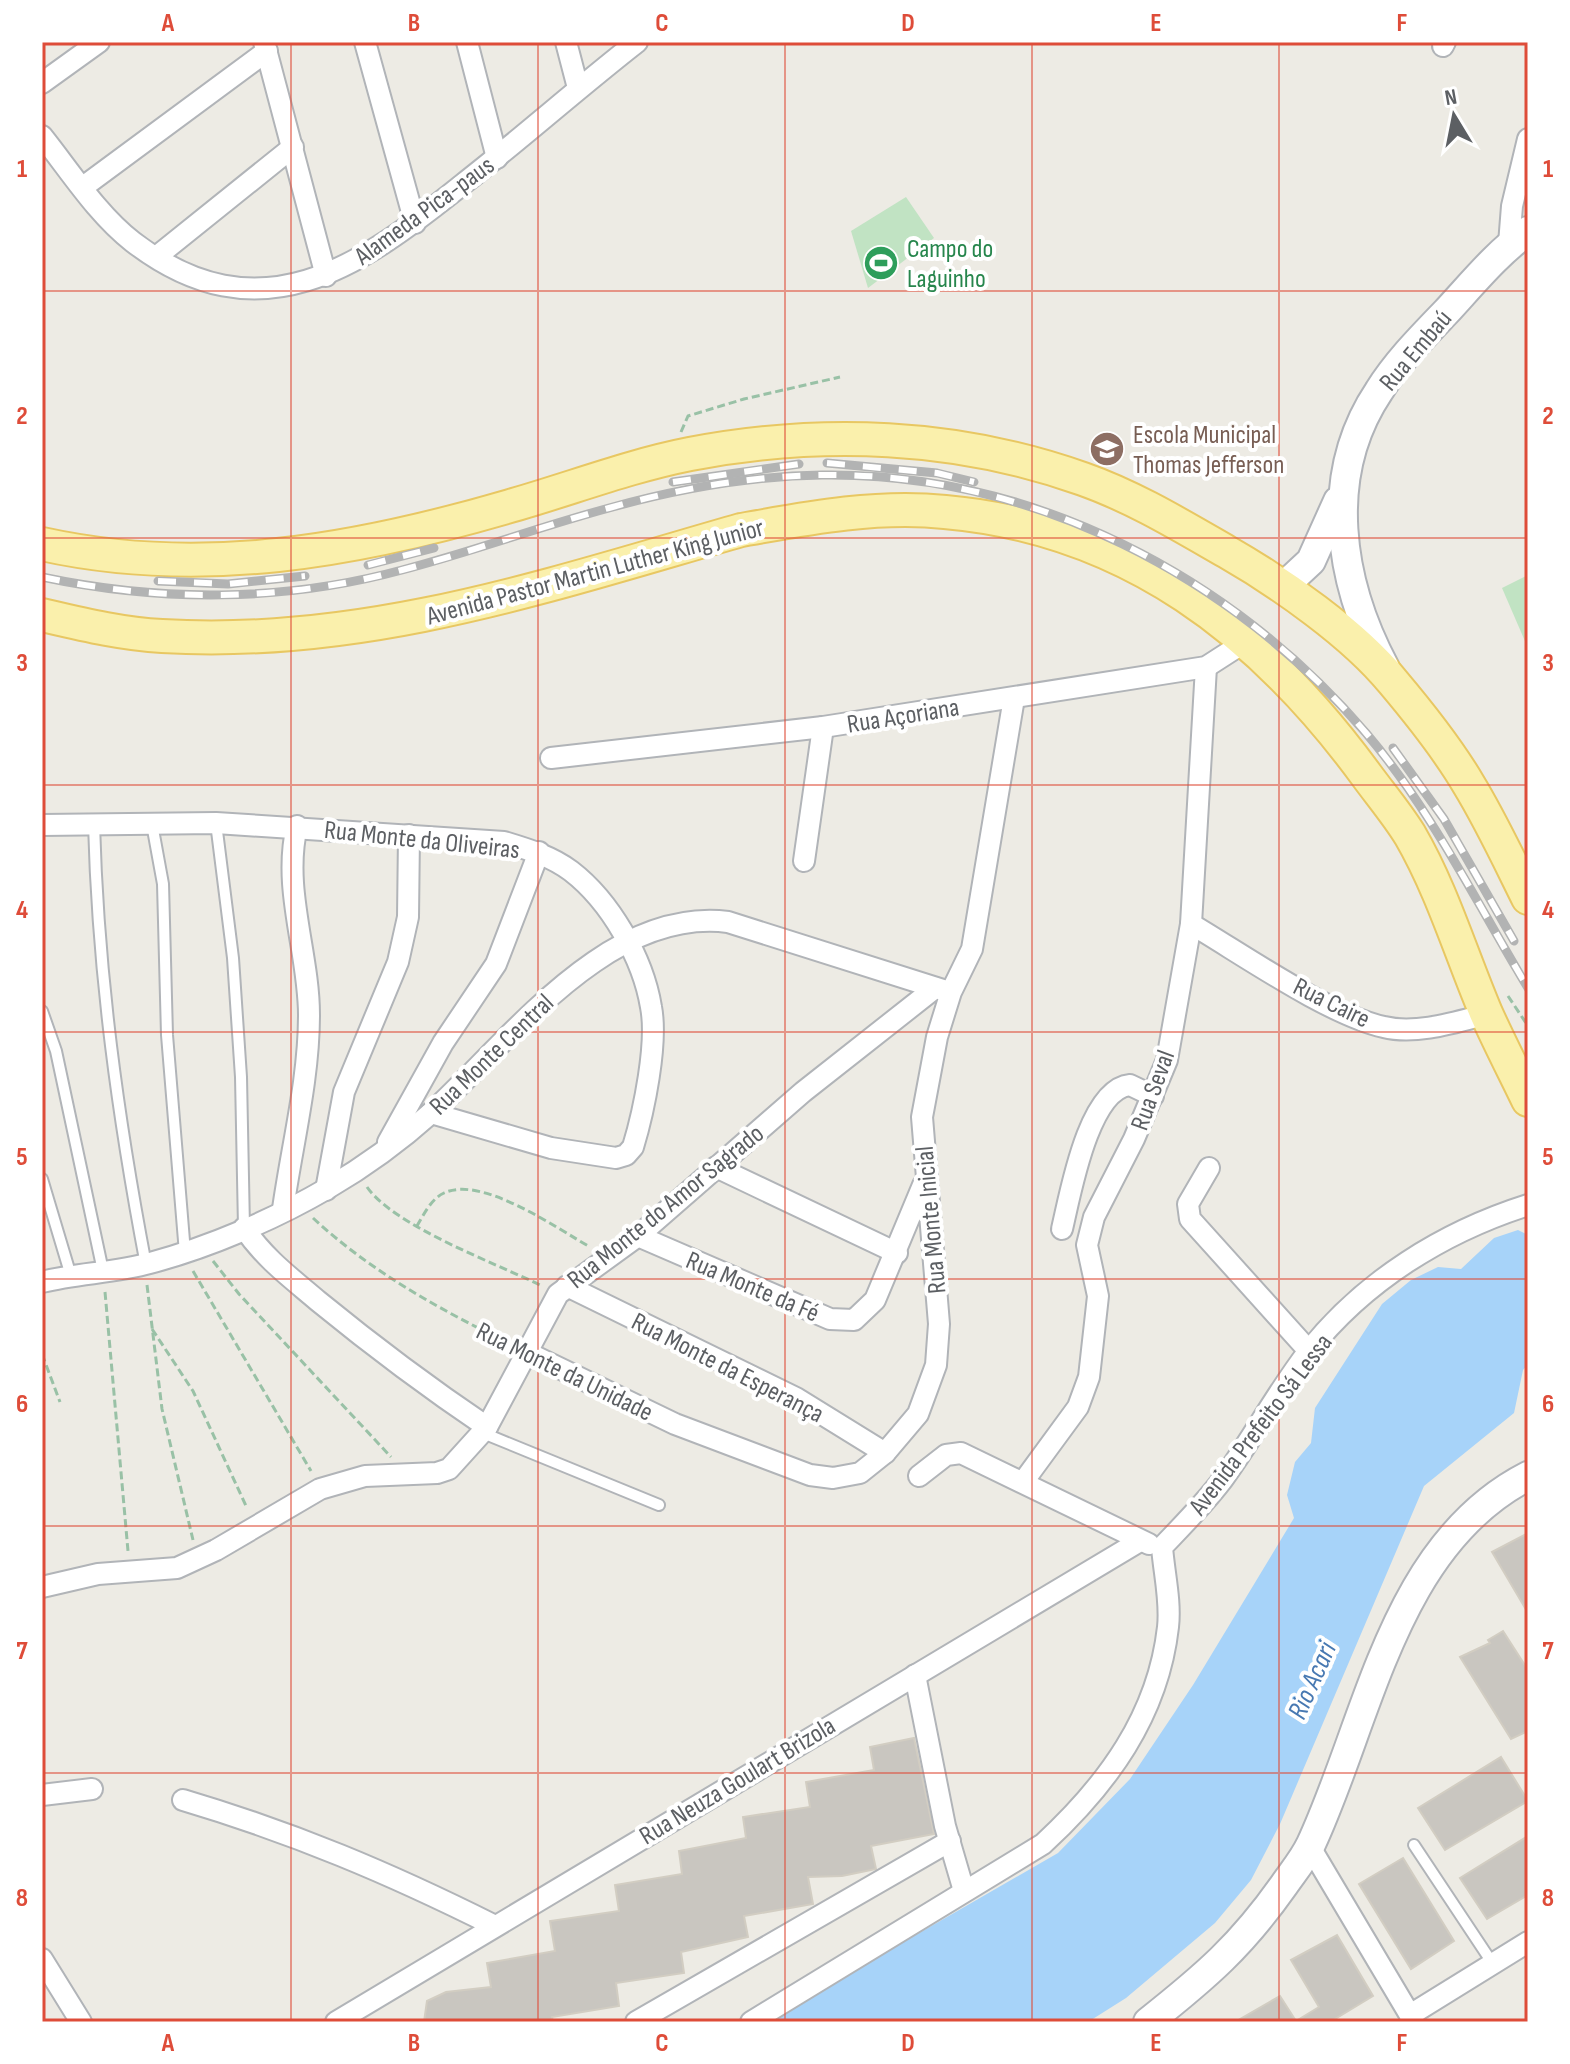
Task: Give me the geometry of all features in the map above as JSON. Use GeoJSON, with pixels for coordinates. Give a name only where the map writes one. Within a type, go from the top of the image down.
{"type":"FeatureCollection","features":[{"type":"Feature","properties":{"kind":"main road"},"geometry":{"type":"LineString","coordinates":[[42,544],[83,553],[186,562],[296,555],[405,533],[687,455],[775,441],[829,437],[928,443],[1001,456],[1083,479],[1151,508],[1308,604],[1391,679],[1468,783],[1528,898]]}},
{"type":"Feature","properties":{"kind":"main road","name":"Avenida Pastor Martin Luther King Junior"},"geometry":{"type":"LineString","coordinates":[[42,615],[161,636],[325,633],[396,623],[468,607],[741,530],[865,511],[945,511],[1023,524],[1081,543],[1154,576],[1248,640],[1339,739],[1410,835],[1463,951],[1487,1014],[1528,1100]]}},
{"type":"Feature","properties":{"kind":"street"},"geometry":{"type":"LineString","coordinates":[[42,83],[99,42]]}},
{"type":"Feature","properties":{"kind":"street"},"geometry":{"type":"LineString","coordinates":[[365,42],[415,223]]}},
{"type":"Feature","properties":{"kind":"street"},"geometry":{"type":"LineString","coordinates":[[467,42],[497,158]]}},
{"type":"Feature","properties":{"kind":"street"},"geometry":{"type":"LineString","coordinates":[[566,42],[578,88]]}},
{"type":"Feature","properties":{"kind":"street","name":"Alameda Pica-paus"},"geometry":{"type":"LineString","coordinates":[[42,136],[131,240],[180,271],[204,280],[246,287],[326,276],[376,251],[415,223],[637,42]]}},
{"type":"Feature","properties":{"kind":"street"},"geometry":{"type":"LineString","coordinates":[[83,187],[265,46],[326,276]]}},
{"type":"Feature","properties":{"kind":"street"},"geometry":{"type":"LineString","coordinates":[[1519,238],[1512,206],[1528,139]]}},
{"type":"Feature","properties":{"kind":"street"},"geometry":{"type":"LineString","coordinates":[[156,257],[293,147]]}},
{"type":"Feature","properties":{"kind":"street","name":"Rua Embaú"},"geometry":{"type":"LineString","coordinates":[[1283,587],[1311,561],[1342,493],[1352,447],[1379,391],[1417,342],[1519,238]]}},
{"type":"Feature","properties":{"kind":"street","name":"Rua Embaú"},"geometry":{"type":"LineString","coordinates":[[1342,493],[1344,537],[1356,596],[1391,679]]}},
{"type":"Feature","properties":{"kind":"street","name":"Rua Açoriana"},"geometry":{"type":"LineString","coordinates":[[551,758],[823,727],[1206,667],[1248,640]]}},
{"type":"Feature","properties":{"kind":"street","name":"Rua Seval"},"geometry":{"type":"LineString","coordinates":[[1023,1482],[1078,1407],[1089,1377],[1098,1296],[1087,1245],[1094,1217],[1153,1096],[1167,1060],[1191,924],[1206,667]]}},
{"type":"Feature","properties":{"kind":"street","name":"Rua Monte Inicial"},"geometry":{"type":"LineString","coordinates":[[860,1473],[885,1453],[918,1414],[936,1365],[939,1324],[922,1146],[924,1102],[943,990],[972,949],[1014,698]]}},
{"type":"Feature","properties":{"kind":"street"},"geometry":{"type":"LineString","coordinates":[[804,861],[823,727]]}},
{"type":"Feature","properties":{"kind":"street","name":"Rua Monte da Oliveiras"},"geometry":{"type":"LineString","coordinates":[[42,825],[216,823],[504,842],[539,852],[571,871],[592,891],[628,943],[652,1009],[652,1035],[636,1137],[626,1155],[616,1158],[551,1148],[431,1113]]}},
{"type":"Feature","properties":{"kind":"street"},"geometry":{"type":"LineString","coordinates":[[290,1207],[309,1023],[292,882],[291,859],[297,826]]}},
{"type":"Feature","properties":{"kind":"street"},"geometry":{"type":"LineString","coordinates":[[326,1190],[344,1092],[398,962],[405,932],[410,883],[409,835]]}},
{"type":"Feature","properties":{"kind":"street"},"geometry":{"type":"LineString","coordinates":[[385,1148],[412,1094],[496,964],[539,852]]}},
{"type":"Feature","properties":{"kind":"street","name":"Rua Monte Central"},"geometry":{"type":"LineString","coordinates":[[44,1276],[71,1276],[146,1265],[195,1249],[326,1190],[431,1113],[531,1012],[575,977],[628,943],[685,922],[704,919],[728,922],[943,990]]}},
{"type":"Feature","properties":{"kind":"street","name":"Rua Caire"},"geometry":{"type":"LineString","coordinates":[[1191,924],[1310,993],[1387,1028],[1454,1023],[1487,1014]]}},
{"type":"Feature","properties":{"kind":"street","name":"Rua Monte do Amor Sagrado"},"geometry":{"type":"LineString","coordinates":[[404,1472],[437,1473],[449,1469],[485,1430],[562,1290],[638,1236],[814,1083],[943,990]]}},
{"type":"Feature","properties":{"kind":"street"},"geometry":{"type":"LineString","coordinates":[[1062,1229],[1076,1168],[1097,1112],[1107,1097],[1130,1085],[1153,1096]]}},
{"type":"Feature","properties":{"kind":"street"},"geometry":{"type":"LineString","coordinates":[[716,1167],[897,1253]]}},
{"type":"Feature","properties":{"kind":"street"},"geometry":{"type":"LineString","coordinates":[[1209,1168],[1188,1204],[1190,1219],[1309,1351]]}},
{"type":"Feature","properties":{"kind":"street","name":"Rua Monte da Fé"},"geometry":{"type":"LineString","coordinates":[[638,1236],[783,1300],[840,1321],[854,1320],[867,1312],[897,1253],[926,1178]]}},
{"type":"Feature","properties":{"kind":"street","name":"Avenida Prefeito Sá Lessa"},"geometry":{"type":"LineString","coordinates":[[1162,1547],[1222,1479],[1309,1351],[1351,1307],[1398,1268],[1446,1237],[1528,1205]]}},
{"type":"Feature","properties":{"kind":"street"},"geometry":{"type":"LineString","coordinates":[[244,1228],[260,1252],[341,1320],[485,1430]]}},
{"type":"Feature","properties":{"kind":"street","name":"Rua Monte da Esperança"},"geometry":{"type":"LineString","coordinates":[[562,1290],[796,1398],[885,1453]]}},
{"type":"Feature","properties":{"kind":"street","name":"Rua Monte da Unidade"},"geometry":{"type":"LineString","coordinates":[[526,1352],[675,1424],[783,1467],[833,1478],[860,1473]]}},
{"type":"Feature","properties":{"kind":"street"},"geometry":{"type":"LineString","coordinates":[[751,2022],[1043,1844],[1071,1818],[1125,1754],[1144,1710],[1168,1624],[1162,1547],[1140,1541],[956,1452],[946,1455],[919,1476]]}},
{"type":"Feature","properties":{"kind":"street"},"geometry":{"type":"LineString","coordinates":[[42,1587],[75,1578],[177,1568],[198,1560],[320,1489],[365,1476],[404,1472]]}},
{"type":"Feature","properties":{"kind":"street"},"geometry":{"type":"LineString","coordinates":[[1148,2022],[1217,1967],[1254,1927],[1310,1847],[1383,1661],[1416,1588],[1450,1540],[1487,1503],[1528,1476]]}},
{"type":"Feature","properties":{"kind":"street","name":"Rua Neuza Goulart Brizola"},"geometry":{"type":"LineString","coordinates":[[336,2022],[493,1925],[1140,1541]]}},
{"type":"Feature","properties":{"kind":"street"},"geometry":{"type":"LineString","coordinates":[[915,1675],[950,1841],[964,1891]]}},
{"type":"Feature","properties":{"kind":"street"},"geometry":{"type":"LineString","coordinates":[[42,1795],[92,1789]]}},
{"type":"Feature","properties":{"kind":"street"},"geometry":{"type":"LineString","coordinates":[[183,1800],[287,1833],[366,1863],[493,1925]]}},
{"type":"Feature","properties":{"kind":"street"},"geometry":{"type":"LineString","coordinates":[[636,2022],[950,1841]]}},
{"type":"Feature","properties":{"kind":"street"},"geometry":{"type":"LineString","coordinates":[[1310,1847],[1412,2019],[1528,1942]]}},
{"type":"Feature","properties":{"kind":"street"},"geometry":{"type":"LineString","coordinates":[[42,1959],[81,2022]]}},
{"type":"Feature","properties":{"kind":"lane"},"geometry":{"type":"LineString","coordinates":[[216,823],[233,958],[241,1077],[244,1228]]}},
{"type":"Feature","properties":{"kind":"lane"},"geometry":{"type":"LineString","coordinates":[[94,824],[98,931],[111,1068],[146,1265]]}},
{"type":"Feature","properties":{"kind":"lane"},"geometry":{"type":"LineString","coordinates":[[152,824],[163,884],[167,1035],[195,1249]]}},
{"type":"Feature","properties":{"kind":"lane"},"geometry":{"type":"LineString","coordinates":[[42,1011],[56,1051],[103,1271]]}},
{"type":"Feature","properties":{"kind":"lane"},"geometry":{"type":"LineString","coordinates":[[42,1179],[71,1276]]}},
{"type":"Feature","properties":{"kind":"lane"},"geometry":{"type":"LineString","coordinates":[[485,1430],[659,1505]]}},
{"type":"Feature","properties":{"kind":"lane"},"geometry":{"type":"LineString","coordinates":[[1414,1845],[1493,1964]]}},
{"type":"Feature","properties":{"kind":"path"},"geometry":{"type":"LineString","coordinates":[[687,455],[681,430],[688,416],[757,395],[840,377]]}},
{"type":"Feature","properties":{"kind":"path"},"geometry":{"type":"LineString","coordinates":[[356,1170],[372,1195],[417,1226],[562,1290]]}},
{"type":"Feature","properties":{"kind":"path"},"geometry":{"type":"LineString","coordinates":[[417,1226],[436,1198],[459,1188],[472,1188],[534,1216],[609,1257]]}},
{"type":"Feature","properties":{"kind":"path","name":"Rua Monte da Unidade"},"geometry":{"type":"LineString","coordinates":[[290,1207],[391,1278],[465,1322],[526,1352]]}},
{"type":"Feature","properties":{"kind":"path"},"geometry":{"type":"LineString","coordinates":[[195,1249],[404,1472]]}},
{"type":"Feature","properties":{"kind":"path"},"geometry":{"type":"LineString","coordinates":[[195,1249],[207,1298],[320,1489]]}},
{"type":"Feature","properties":{"kind":"path"},"geometry":{"type":"LineString","coordinates":[[146,1265],[149,1326],[171,1454],[198,1560]]}},
{"type":"Feature","properties":{"kind":"path"},"geometry":{"type":"LineString","coordinates":[[103,1271],[130,1571]]}},
{"type":"Feature","properties":{"kind":"path"},"geometry":{"type":"LineString","coordinates":[[149,1326],[193,1391],[255,1527]]}},
{"type":"Feature","properties":{"kind":"path"},"geometry":{"type":"LineString","coordinates":[[42,1354],[60,1402]]}},
{"type":"Feature","properties":{"kind":"green space","name":"Campo do Laguinho"},"geometry":{"type":"Polygon","coordinates":[[[906,197],[934,238],[868,288],[851,231],[906,197]]]}},
{"type":"Feature","properties":{"kind":"green space"},"geometry":{"type":"Polygon","coordinates":[[[1528,575],[1528,648],[1502,588],[1528,575]]]}},
{"type":"Feature","properties":{"kind":"water","name":"Rio Acari"},"geometry":{"type":"Polygon","coordinates":[[[1518,1230],[1528,1235],[1528,1364],[1523,1370],[1514,1413],[1424,1486],[1280,1824],[1251,1880],[1215,1923],[1126,1998],[1088,2022],[765,2022],[1058,1853],[1130,1779],[1193,1685],[1294,1518],[1287,1495],[1295,1462],[1311,1443],[1315,1408],[1382,1304],[1411,1280],[1438,1267],[1461,1269],[1494,1238],[1518,1230]]]}},
{"type":"Feature","properties":{"kind":"building"},"geometry":{"type":"Polygon","coordinates":[[[1528,1533],[1528,1613],[1492,1552],[1528,1533]]]}},
{"type":"Feature","properties":{"kind":"building"},"geometry":{"type":"Polygon","coordinates":[[[1503,1631],[1528,1670],[1528,1731],[1511,1739],[1460,1657],[1490,1643],[1488,1640],[1503,1631]]]}},
{"type":"Feature","properties":{"kind":"building"},"geometry":{"type":"Polygon","coordinates":[[[914,1738],[934,1834],[871,1846],[876,1869],[842,1876],[808,1877],[813,1904],[744,1916],[748,1937],[681,1952],[684,1973],[616,1983],[619,2006],[552,2017],[553,2022],[424,2022],[427,2001],[446,1992],[491,1987],[487,1963],[555,1951],[550,1921],[619,1911],[615,1885],[682,1874],[679,1851],[746,1838],[743,1817],[810,1807],[806,1782],[874,1770],[870,1747],[914,1738]]]}},
{"type":"Feature","properties":{"kind":"building"},"geometry":{"type":"Polygon","coordinates":[[[1501,1757],[1528,1801],[1445,1850],[1418,1808],[1501,1757]]]}},
{"type":"Feature","properties":{"kind":"building"},"geometry":{"type":"Polygon","coordinates":[[[1528,1836],[1528,1895],[1487,1919],[1460,1878],[1528,1836]]]}},
{"type":"Feature","properties":{"kind":"building"},"geometry":{"type":"Polygon","coordinates":[[[1403,1858],[1454,1941],[1411,1969],[1359,1884],[1403,1858]]]}},
{"type":"Feature","properties":{"kind":"building"},"geometry":{"type":"Polygon","coordinates":[[[1337,1935],[1373,1996],[1330,2022],[1235,2022],[1280,1996],[1296,2021],[1319,2007],[1291,1960],[1337,1935]]]}},
{"type":"Feature","properties":{"kind":"railway"},"geometry":{"type":"LineString","coordinates":[[827,463],[937,473],[974,482]]}},
{"type":"Feature","properties":{"kind":"railway"},"geometry":{"type":"LineString","coordinates":[[673,482],[799,464]]}},
{"type":"Feature","properties":{"kind":"railway"},"geometry":{"type":"LineString","coordinates":[[42,577],[131,591],[222,595],[267,593],[357,581],[635,501],[741,481],[822,475],[900,479],[977,492],[1051,514],[1122,544],[1190,582],[1254,626],[1313,677],[1366,733],[1412,794],[1528,988]]}},
{"type":"Feature","properties":{"kind":"railway"},"geometry":{"type":"LineString","coordinates":[[368,565],[434,548]]}},
{"type":"Feature","properties":{"kind":"railway"},"geometry":{"type":"LineString","coordinates":[[158,581],[228,584],[305,576]]}},
{"type":"Feature","properties":{"kind":"railway"},"geometry":{"type":"LineString","coordinates":[[1393,748],[1444,819],[1514,941]]}},
{"type":"Feature","properties":{"kind":"place","name":"Campo do Laguinho"},"geometry":{"type":"Point","coordinates":[881,263]}},
{"type":"Feature","properties":{"kind":"place","name":"Escola Municipal Thomas Jefferson"},"geometry":{"type":"Point","coordinates":[1107,449]}}]}
